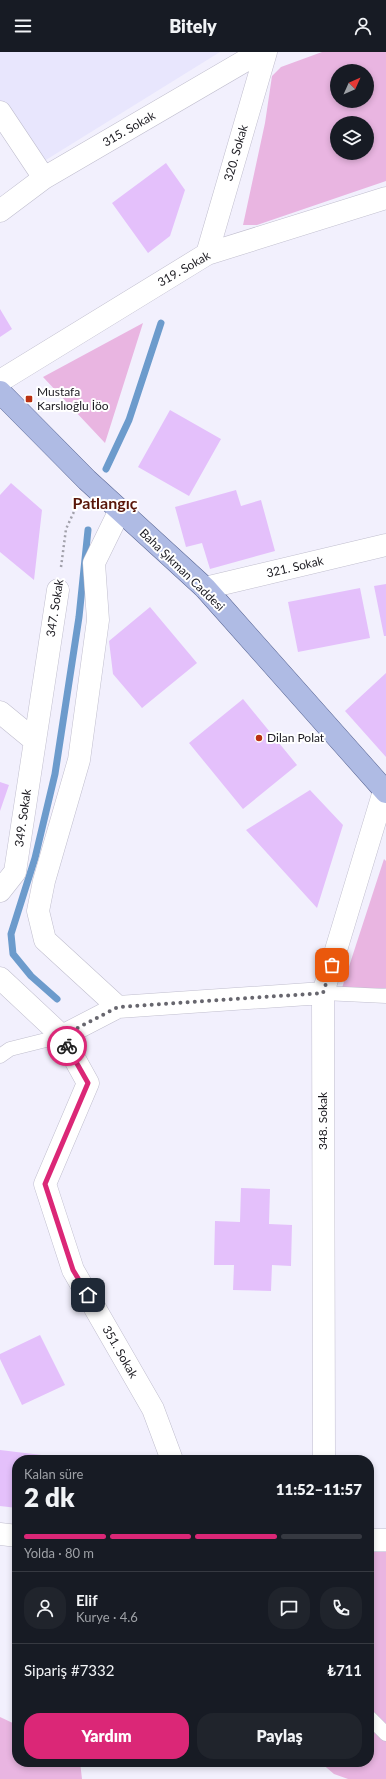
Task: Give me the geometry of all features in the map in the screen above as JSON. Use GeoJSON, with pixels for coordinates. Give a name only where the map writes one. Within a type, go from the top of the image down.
{"type":"FeatureCollection","features":[{"type":"Feature","properties":{"kind":"main road","name":"Baha Şıkman Caddesi"},"geometry":{"type":"LineString","coordinates":[[0,392],[87,480],[205,588],[385,792]]}},
{"type":"Feature","properties":{"kind":"street","name":"315. Sokak"},"geometry":{"type":"LineString","coordinates":[[0,211],[44,178],[260,52]]}},
{"type":"Feature","properties":{"kind":"street","name":"320. Sokak"},"geometry":{"type":"LineString","coordinates":[[207,254],[266,52]]}},
{"type":"Feature","properties":{"kind":"street"},"geometry":{"type":"LineString","coordinates":[[0,112],[44,178]]}},
{"type":"Feature","properties":{"kind":"street","name":"319. Sokak"},"geometry":{"type":"LineString","coordinates":[[0,381],[207,254],[386,198]]}},
{"type":"Feature","properties":{"kind":"street"},"geometry":{"type":"LineString","coordinates":[[118,1007],[45,940],[38,911],[44,881],[78,760],[98,620],[94,563],[120,510]]}},
{"type":"Feature","properties":{"kind":"street","name":"321. Sokak"},"geometry":{"type":"LineString","coordinates":[[205,588],[386,545]]}},
{"type":"Feature","properties":{"kind":"street","name":"347. Sokak"},"geometry":{"type":"LineString","coordinates":[[34,740],[58,590]]}},
{"type":"Feature","properties":{"kind":"street"},"geometry":{"type":"LineString","coordinates":[[0,712],[34,740]]}},
{"type":"Feature","properties":{"kind":"street","name":"349. Sokak"},"geometry":{"type":"LineString","coordinates":[[0,891],[15,872],[34,740]]}},
{"type":"Feature","properties":{"kind":"street","name":"348. Sokak"},"geometry":{"type":"LineString","coordinates":[[324,1455],[323,993],[385,792]]}},
{"type":"Feature","properties":{"kind":"street","name":"351. Sokak"},"geometry":{"type":"LineString","coordinates":[[0,978],[62,1036],[88,1083],[45,1184],[73,1270],[153,1409],[170,1455]]}},
{"type":"Feature","properties":{"kind":"street"},"geometry":{"type":"LineString","coordinates":[[62,1036],[118,1007],[323,993]]}},
{"type":"Feature","properties":{"kind":"street"},"geometry":{"type":"LineString","coordinates":[[0,1534],[12,1535]]}},
{"type":"Feature","properties":{"kind":"street"},"geometry":{"type":"LineString","coordinates":[[374,1540],[386,1540]]}},
{"type":"Feature","properties":{"kind":"lane"},"geometry":{"type":"LineString","coordinates":[[323,993],[386,996]]}},
{"type":"Feature","properties":{"kind":"lane"},"geometry":{"type":"LineString","coordinates":[[0,1056],[10,1050],[62,1036]]}},
{"type":"Feature","properties":{"kind":"lane"},"geometry":{"type":"LineString","coordinates":[[374,1722],[386,1734]]}},
{"type":"Feature","properties":{"kind":"path","name":"347. Sokak"},"geometry":{"type":"LineString","coordinates":[[58,590],[66,529],[87,480]]}},
{"type":"Feature","properties":{"kind":"shaded area"},"geometry":{"type":"Polygon","coordinates":[[[0,52],[220,52],[41,163],[0,101],[0,52]]]}},
{"type":"Feature","properties":{"kind":"shaded area"},"geometry":{"type":"Polygon","coordinates":[[[322,52],[386,52],[386,181],[257,225],[243,225],[265,123],[272,76],[281,67],[322,52]]]}},
{"type":"Feature","properties":{"kind":"shaded area"},"geometry":{"type":"Polygon","coordinates":[[[143,323],[105,443],[43,377],[143,323]]]}},
{"type":"Feature","properties":{"kind":"shaded area"},"geometry":{"type":"Polygon","coordinates":[[[384,859],[386,861],[386,988],[341,991],[384,859]]]}},
{"type":"Feature","properties":{"kind":"shaded area"},"geometry":{"type":"Polygon","coordinates":[[[374,1552],[386,1552],[386,1779],[348,1779],[334,1774],[326,1767],[374,1767],[374,1552]]]}},
{"type":"Feature","properties":{"kind":"shaded area"},"geometry":{"type":"Polygon","coordinates":[[[0,1717],[12,1723],[12,1767],[81,1767],[82,1779],[0,1779],[0,1717]]]}},
{"type":"Feature","properties":{"kind":"building"},"geometry":{"type":"Polygon","coordinates":[[[166,163],[185,190],[170,236],[148,253],[112,203],[166,163]]]}},
{"type":"Feature","properties":{"kind":"building"},"geometry":{"type":"Polygon","coordinates":[[[0,309],[12,329],[0,337],[0,309]]]}},
{"type":"Feature","properties":{"kind":"building"},"geometry":{"type":"Polygon","coordinates":[[[170,410],[221,439],[189,496],[138,467],[170,410]]]}},
{"type":"Feature","properties":{"kind":"building"},"geometry":{"type":"Polygon","coordinates":[[[11,483],[42,510],[34,580],[0,552],[0,495],[11,483]]]}},
{"type":"Feature","properties":{"kind":"building"},"geometry":{"type":"Polygon","coordinates":[[[236,490],[241,506],[261,500],[275,551],[210,569],[202,543],[186,547],[175,507],[236,490]]]}},
{"type":"Feature","properties":{"kind":"building"},"geometry":{"type":"Polygon","coordinates":[[[386,584],[386,636],[384,636],[374,586],[386,584]]]}},
{"type":"Feature","properties":{"kind":"building"},"geometry":{"type":"Polygon","coordinates":[[[360,588],[370,638],[298,652],[288,602],[360,588]]]}},
{"type":"Feature","properties":{"kind":"building"},"geometry":{"type":"Polygon","coordinates":[[[150,607],[197,663],[142,708],[113,674],[109,641],[150,607]]]}},
{"type":"Feature","properties":{"kind":"building"},"geometry":{"type":"Polygon","coordinates":[[[386,673],[386,757],[345,711],[386,673]]]}},
{"type":"Feature","properties":{"kind":"building"},"geometry":{"type":"Polygon","coordinates":[[[243,699],[297,765],[243,809],[189,743],[243,699]]]}},
{"type":"Feature","properties":{"kind":"building"},"geometry":{"type":"Polygon","coordinates":[[[0,782],[9,785],[0,811],[0,782]]]}},
{"type":"Feature","properties":{"kind":"building"},"geometry":{"type":"Polygon","coordinates":[[[310,790],[343,825],[317,908],[246,830],[310,790]]]}},
{"type":"Feature","properties":{"kind":"building"},"geometry":{"type":"Polygon","coordinates":[[[241,1188],[270,1189],[269,1224],[292,1225],[291,1266],[272,1265],[271,1291],[233,1290],[234,1265],[214,1265],[215,1221],[240,1222],[241,1188]]]}},
{"type":"Feature","properties":{"kind":"building"},"geometry":{"type":"Polygon","coordinates":[[[40,1335],[65,1385],[22,1405],[0,1359],[0,1354],[40,1335]]]}},
{"type":"Feature","properties":{"kind":"building"},"geometry":{"type":"Polygon","coordinates":[[[0,1450],[42,1455],[12,1455],[12,1507],[0,1506],[0,1450]]]}},
{"type":"Feature","properties":{"kind":"waterway"},"geometry":{"type":"LineString","coordinates":[[106,469],[129,420],[161,323]]}},
{"type":"Feature","properties":{"kind":"waterway"},"geometry":{"type":"LineString","coordinates":[[57,999],[31,976],[13,954],[11,934],[35,858],[55,774],[79,617],[88,530]]}},
{"type":"Feature","properties":{"kind":"way so far"},"geometry":{"type":"LineString","coordinates":[[67,1046],[62,1036],[118,1007],[323,993],[332,965]]}},
{"type":"Feature","properties":{"kind":"place","name":"Mustafa Karslıoğlu İöo"},"geometry":{"type":"Point","coordinates":[29,399]}},
{"type":"Feature","properties":{"kind":"place","name":"Dilan Polat"},"geometry":{"type":"Point","coordinates":[259,738]}},
{"type":"Feature","properties":{"kind":"district","name":"Patlangıç"},"geometry":{"type":"Point","coordinates":[105,503]}},
{"type":"Feature","properties":{"kind":"route"},"geometry":{"type":"LineString","coordinates":[[67,1046],[88,1083],[45,1184],[73,1270],[88,1295]]}}]}
